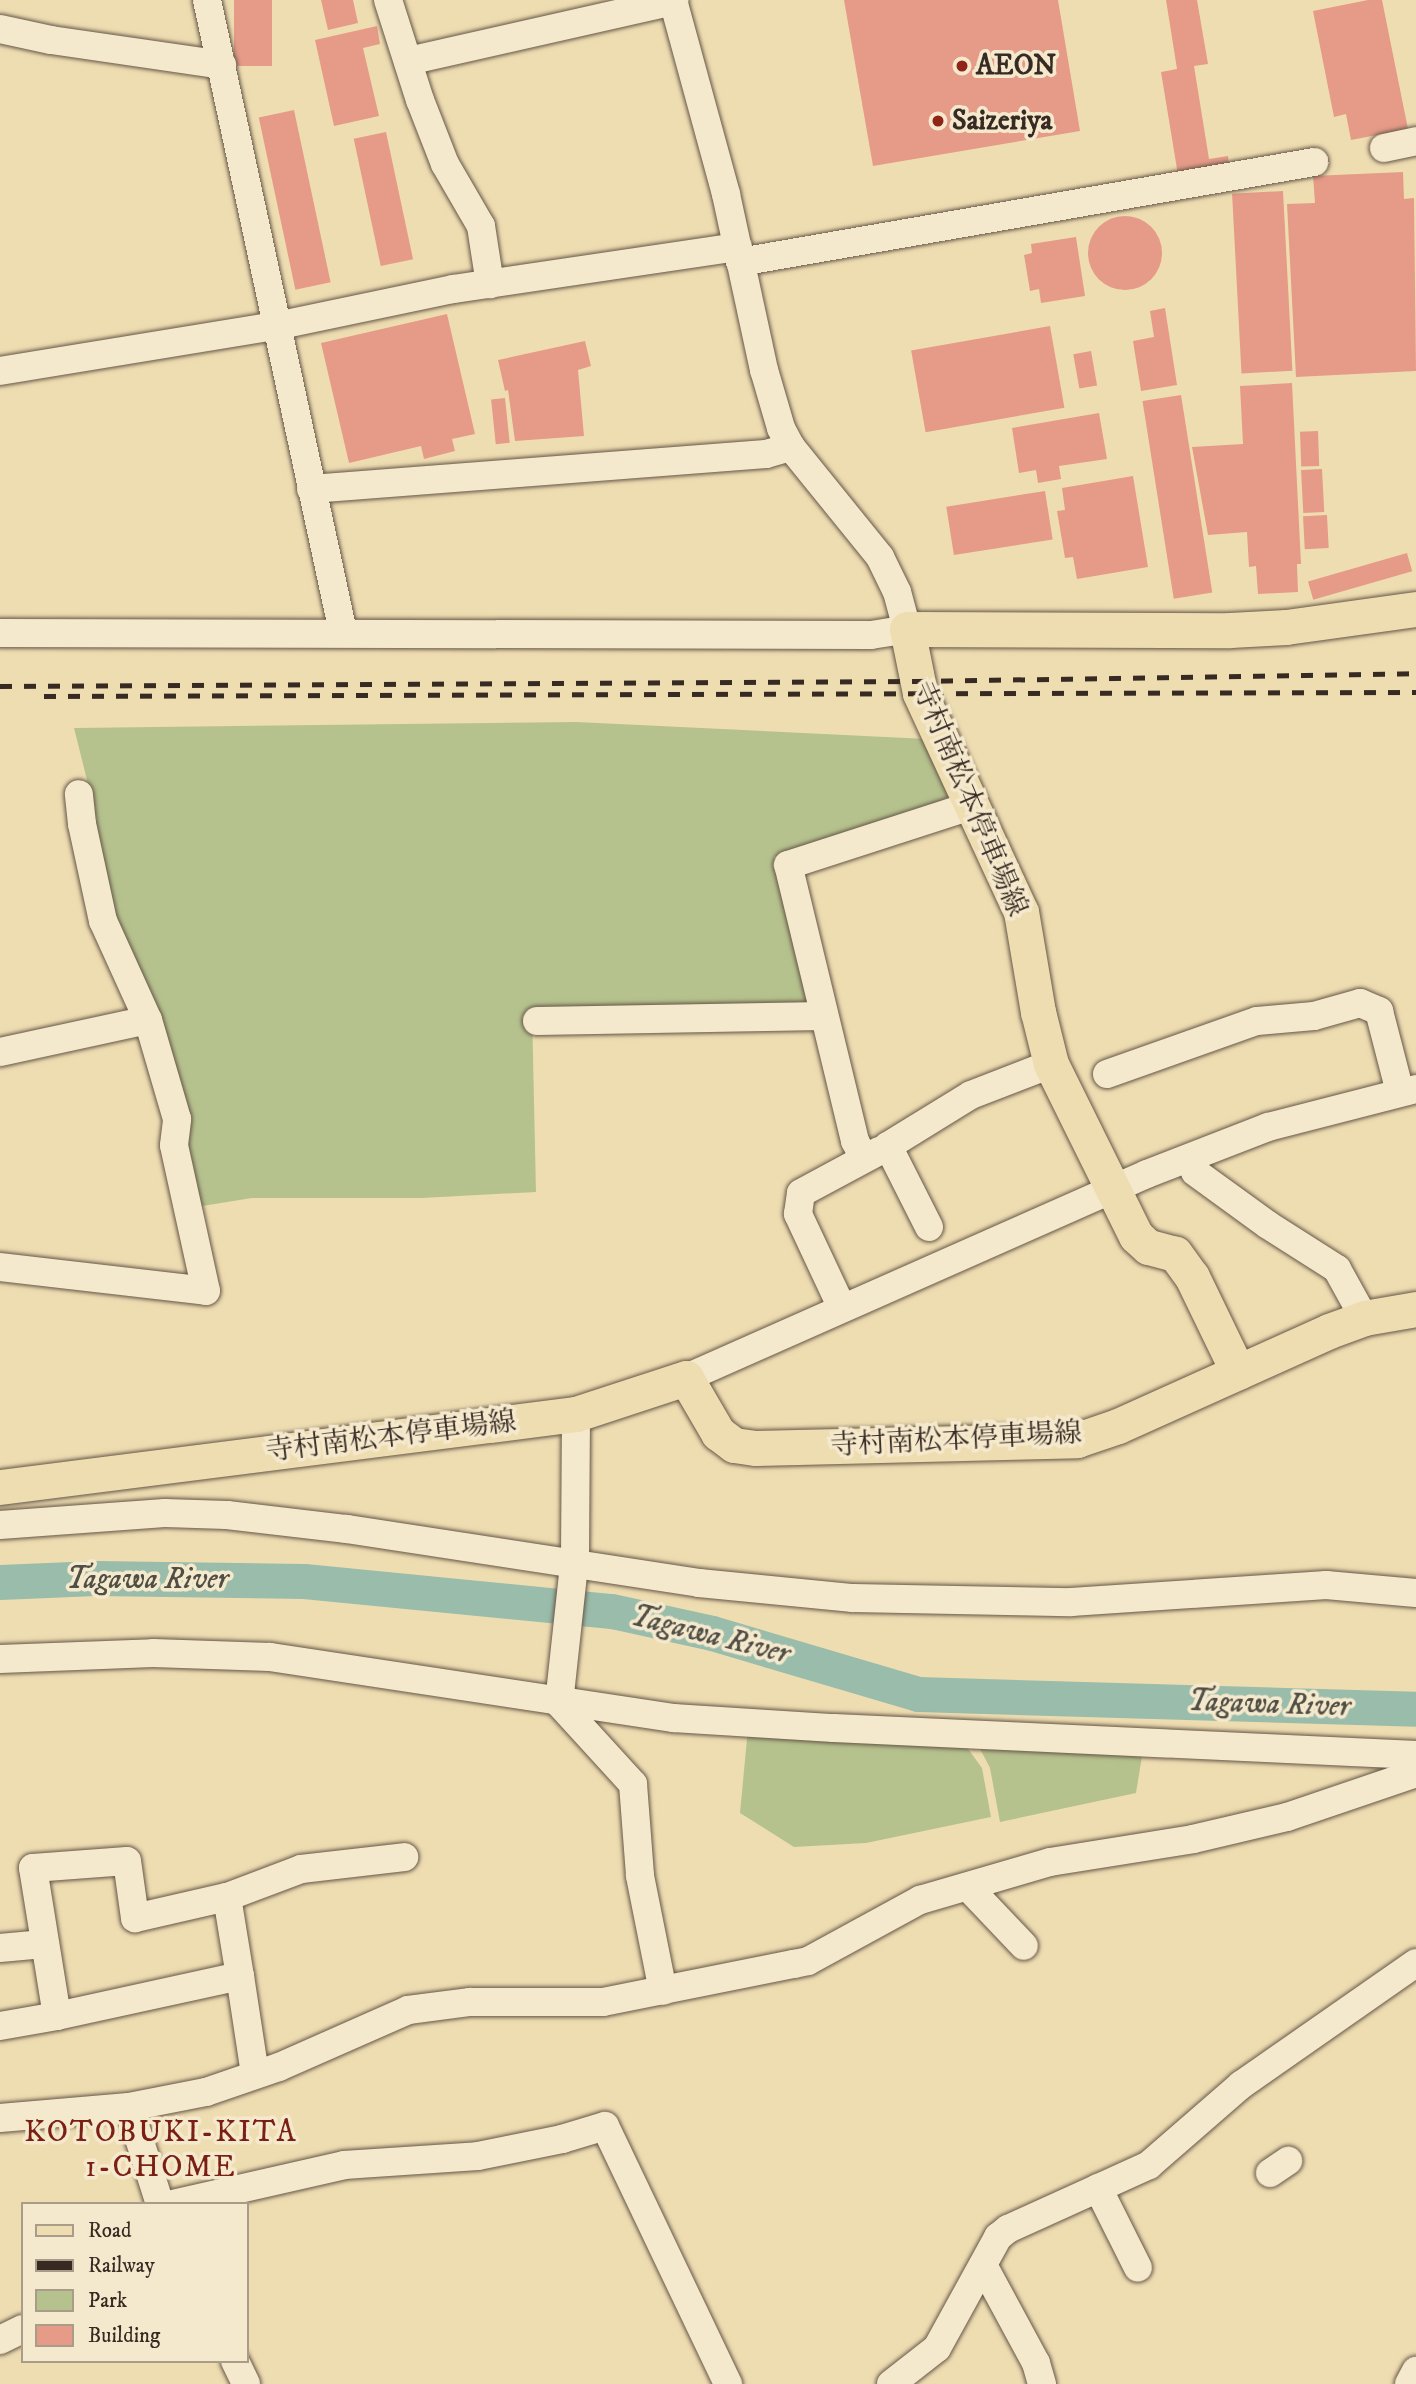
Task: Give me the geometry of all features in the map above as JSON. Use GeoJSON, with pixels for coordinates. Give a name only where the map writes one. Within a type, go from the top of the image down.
{"type":"FeatureCollection","features":[{"type":"Feature","properties":{"kind":"main road"},"geometry":{"type":"LineString","coordinates":[[907,629],[1230,630],[1286,627],[1416,610]]}},
{"type":"Feature","properties":{"kind":"main road","name":"寺村南松本停車場線"},"geometry":{"type":"LineString","coordinates":[[0,1487],[576,1414],[686,1378],[718,1433],[734,1445],[756,1448],[1077,1440],[1118,1426],[1238,1372],[1192,1277],[1175,1254],[1148,1247],[1136,1236],[1051,1064],[1038,1012],[1021,912],[920,693],[907,629]]}},
{"type":"Feature","properties":{"kind":"main road"},"geometry":{"type":"LineString","coordinates":[[1238,1372],[1364,1318],[1416,1310]]}},
{"type":"Feature","properties":{"kind":"main road"},"geometry":{"type":"LineString","coordinates":[[0,1508],[56,1499],[120,1472]]}},
{"type":"Feature","properties":{"kind":"street"},"geometry":{"type":"LineString","coordinates":[[207,0],[343,632]]}},
{"type":"Feature","properties":{"kind":"street"},"geometry":{"type":"LineString","coordinates":[[388,0],[445,164],[481,226],[490,284]]}},
{"type":"Feature","properties":{"kind":"street"},"geometry":{"type":"LineString","coordinates":[[0,633],[871,635],[907,629],[897,592],[880,557],[791,447],[781,428],[764,370],[739,254],[673,1],[408,61]]}},
{"type":"Feature","properties":{"kind":"street"},"geometry":{"type":"LineString","coordinates":[[0,29],[51,40],[222,65]]}},
{"type":"Feature","properties":{"kind":"street"},"geometry":{"type":"LineString","coordinates":[[1384,148],[1416,141]]}},
{"type":"Feature","properties":{"kind":"street"},"geometry":{"type":"LineString","coordinates":[[0,371],[276,326],[490,284],[739,254],[1314,162]]}},
{"type":"Feature","properties":{"kind":"street"},"geometry":{"type":"LineString","coordinates":[[312,489],[766,454],[791,447]]}},
{"type":"Feature","properties":{"kind":"street"},"geometry":{"type":"LineString","coordinates":[[0,1268],[206,1291],[174,1145],[177,1119],[148,1020],[103,921],[79,794]]}},
{"type":"Feature","properties":{"kind":"street"},"geometry":{"type":"LineString","coordinates":[[929,1227],[876,1152],[855,1141],[788,865],[971,806]]}},
{"type":"Feature","properties":{"kind":"street"},"geometry":{"type":"LineString","coordinates":[[686,1378],[1113,1188],[1268,1127],[1408,1091],[1379,1011],[1360,1003],[1314,1016],[1257,1021],[1107,1074]]}},
{"type":"Feature","properties":{"kind":"street"},"geometry":{"type":"LineString","coordinates":[[537,1021],[824,1016]]}},
{"type":"Feature","properties":{"kind":"street"},"geometry":{"type":"LineString","coordinates":[[0,1052],[148,1020]]}},
{"type":"Feature","properties":{"kind":"street"},"geometry":{"type":"LineString","coordinates":[[842,1308],[798,1214],[801,1193],[971,1096],[1051,1064]]}},
{"type":"Feature","properties":{"kind":"street"},"geometry":{"type":"LineString","coordinates":[[1195,1172],[1268,1225],[1337,1269],[1364,1318]]}},
{"type":"Feature","properties":{"kind":"street"},"geometry":{"type":"LineString","coordinates":[[576,1414],[572,1568],[559,1700],[633,1784],[640,1877],[663,1991]]}},
{"type":"Feature","properties":{"kind":"street"},"geometry":{"type":"LineString","coordinates":[[0,1525],[165,1513],[227,1515],[347,1529],[572,1568],[853,1598],[1071,1602],[1325,1585],[1416,1593]]}},
{"type":"Feature","properties":{"kind":"street"},"geometry":{"type":"LineString","coordinates":[[0,1659],[153,1653],[270,1657],[673,1718],[1416,1755]]}},
{"type":"Feature","properties":{"kind":"street"},"geometry":{"type":"LineString","coordinates":[[0,2118],[129,2107],[206,2092],[279,2067],[408,2010],[470,2002],[603,2002],[807,1961],[920,1900],[1050,1862],[1193,1839],[1287,1816],[1416,1773]]}},
{"type":"Feature","properties":{"kind":"street"},"geometry":{"type":"LineString","coordinates":[[57,2017],[33,1868],[127,1861],[135,1918],[227,1897],[301,1869],[404,1857]]}},
{"type":"Feature","properties":{"kind":"street"},"geometry":{"type":"LineString","coordinates":[[968,1887],[1024,1946]]}},
{"type":"Feature","properties":{"kind":"street"},"geometry":{"type":"LineString","coordinates":[[227,1897],[255,2074]]}},
{"type":"Feature","properties":{"kind":"street"},"geometry":{"type":"LineString","coordinates":[[0,1948],[44,1944]]}},
{"type":"Feature","properties":{"kind":"street"},"geometry":{"type":"LineString","coordinates":[[891,2384],[929,2372],[937,2348],[998,2237],[1008,2228],[1149,2165],[1241,2085],[1416,1963]]}},
{"type":"Feature","properties":{"kind":"street"},"geometry":{"type":"LineString","coordinates":[[0,2026],[57,2017],[240,1976]]}},
{"type":"Feature","properties":{"kind":"street"},"geometry":{"type":"LineString","coordinates":[[129,2107],[159,2202]]}},
{"type":"Feature","properties":{"kind":"street"},"geometry":{"type":"LineString","coordinates":[[182,2202],[344,2165],[478,2156],[562,2139],[605,2126],[728,2384]]}},
{"type":"Feature","properties":{"kind":"street"},"geometry":{"type":"LineString","coordinates":[[1098,2188],[1138,2268]]}},
{"type":"Feature","properties":{"kind":"street"},"geometry":{"type":"LineString","coordinates":[[984,2265],[1036,2363],[1042,2384]]}},
{"type":"Feature","properties":{"kind":"street"},"geometry":{"type":"LineString","coordinates":[[0,2340],[21,2330]]}},
{"type":"Feature","properties":{"kind":"street"},"geometry":{"type":"LineString","coordinates":[[236,2363],[246,2384]]}},
{"type":"Feature","properties":{"kind":"street"},"geometry":{"type":"LineString","coordinates":[[1409,2384],[1416,2371]]}},
{"type":"Feature","properties":{"kind":"green space"},"geometry":{"type":"Polygon","coordinates":[[[577,722],[927,739],[926,746],[948,796],[931,809],[774,857],[809,1002],[806,1009],[532,1010],[536,1192],[422,1198],[252,1198],[196,1207],[88,822],[97,820],[74,728],[577,722]]]}},
{"type":"Feature","properties":{"kind":"green space"},"geometry":{"type":"Polygon","coordinates":[[[748,1728],[966,1746],[982,1768],[991,1817],[866,1843],[794,1847],[740,1813],[748,1728]]]}},
{"type":"Feature","properties":{"kind":"green space"},"geometry":{"type":"Polygon","coordinates":[[[977,1743],[1143,1750],[1136,1793],[1000,1822],[990,1768],[977,1743]]]}},
{"type":"Feature","properties":{"kind":"building"},"geometry":{"type":"Polygon","coordinates":[[[234,0],[272,0],[272,66],[234,66],[234,0]]]}},
{"type":"Feature","properties":{"kind":"building"},"geometry":{"type":"Polygon","coordinates":[[[321,0],[353,0],[358,23],[328,30],[321,0]]]}},
{"type":"Feature","properties":{"kind":"building","name":"AEON"},"geometry":{"type":"Polygon","coordinates":[[[844,0],[1058,0],[1080,131],[873,166],[844,0]]]}},
{"type":"Feature","properties":{"kind":"building"},"geometry":{"type":"Polygon","coordinates":[[[1166,0],[1197,0],[1208,64],[1194,66],[1209,159],[1228,156],[1229,166],[1178,175],[1161,72],[1177,69],[1166,0]]]}},
{"type":"Feature","properties":{"kind":"building"},"geometry":{"type":"Polygon","coordinates":[[[1368,0],[1382,0],[1408,129],[1351,140],[1346,114],[1334,117],[1313,11],[1368,0]]]}},
{"type":"Feature","properties":{"kind":"building"},"geometry":{"type":"Polygon","coordinates":[[[377,26],[380,44],[363,48],[379,116],[334,126],[315,40],[377,26]]]}},
{"type":"Feature","properties":{"kind":"building"},"geometry":{"type":"Polygon","coordinates":[[[294,110],[331,282],[295,290],[259,117],[294,110]]]}},
{"type":"Feature","properties":{"kind":"building"},"geometry":{"type":"Polygon","coordinates":[[[386,132],[413,259],[381,266],[354,139],[386,132]]]}},
{"type":"Feature","properties":{"kind":"building"},"geometry":{"type":"Polygon","coordinates":[[[1403,172],[1404,199],[1414,198],[1416,371],[1296,377],[1287,204],[1315,203],[1313,176],[1403,172]]]}},
{"type":"Feature","properties":{"kind":"building"},"geometry":{"type":"Polygon","coordinates":[[[1283,191],[1292,371],[1241,373],[1232,194],[1283,191]]]}},
{"type":"Feature","properties":{"kind":"building"},"geometry":{"type":"Polygon","coordinates":[[[1125,216],[1139,219],[1151,227],[1159,239],[1162,253],[1159,267],[1151,279],[1139,287],[1125,290],[1111,287],[1099,279],[1091,267],[1088,253],[1091,239],[1099,227],[1111,219],[1125,216]]]}},
{"type":"Feature","properties":{"kind":"building"},"geometry":{"type":"Polygon","coordinates":[[[1076,237],[1085,296],[1041,303],[1039,289],[1030,291],[1024,255],[1032,253],[1031,244],[1076,237]]]}},
{"type":"Feature","properties":{"kind":"building"},"geometry":{"type":"Polygon","coordinates":[[[1165,308],[1177,385],[1141,391],[1133,341],[1154,337],[1150,311],[1165,308]]]}},
{"type":"Feature","properties":{"kind":"building"},"geometry":{"type":"Polygon","coordinates":[[[447,314],[475,434],[452,439],[455,451],[424,459],[421,446],[349,463],[321,343],[447,314]]]}},
{"type":"Feature","properties":{"kind":"building"},"geometry":{"type":"Polygon","coordinates":[[[1050,326],[1064,408],[926,432],[911,350],[1050,326]]]}},
{"type":"Feature","properties":{"kind":"building"},"geometry":{"type":"Polygon","coordinates":[[[585,341],[591,366],[578,370],[584,436],[515,441],[508,390],[505,391],[498,360],[585,341]]]}},
{"type":"Feature","properties":{"kind":"building"},"geometry":{"type":"Polygon","coordinates":[[[1091,351],[1097,385],[1079,389],[1073,354],[1091,351]]]}},
{"type":"Feature","properties":{"kind":"building"},"geometry":{"type":"Polygon","coordinates":[[[1292,383],[1301,564],[1297,564],[1298,592],[1258,594],[1256,566],[1249,567],[1247,532],[1208,535],[1192,447],[1243,444],[1240,386],[1292,383]]]}},
{"type":"Feature","properties":{"kind":"building"},"geometry":{"type":"Polygon","coordinates":[[[1181,395],[1212,593],[1174,599],[1142,401],[1181,395]]]}},
{"type":"Feature","properties":{"kind":"building"},"geometry":{"type":"Polygon","coordinates":[[[505,398],[510,443],[496,444],[491,399],[505,398]]]}},
{"type":"Feature","properties":{"kind":"building"},"geometry":{"type":"Polygon","coordinates":[[[1099,413],[1107,459],[1059,466],[1061,479],[1038,483],[1036,470],[1019,473],[1012,428],[1099,413]]]}},
{"type":"Feature","properties":{"kind":"building"},"geometry":{"type":"Polygon","coordinates":[[[1318,431],[1319,466],[1301,467],[1300,432],[1318,431]]]}},
{"type":"Feature","properties":{"kind":"building"},"geometry":{"type":"Polygon","coordinates":[[[1322,469],[1324,512],[1303,513],[1301,470],[1322,469]]]}},
{"type":"Feature","properties":{"kind":"building"},"geometry":{"type":"Polygon","coordinates":[[[1133,476],[1148,567],[1077,579],[1073,557],[1065,558],[1057,511],[1065,510],[1062,488],[1133,476]]]}},
{"type":"Feature","properties":{"kind":"building"},"geometry":{"type":"Polygon","coordinates":[[[1045,491],[1053,539],[954,555],[946,507],[1045,491]]]}},
{"type":"Feature","properties":{"kind":"building"},"geometry":{"type":"Polygon","coordinates":[[[1327,515],[1329,548],[1305,549],[1303,516],[1327,515]]]}},
{"type":"Feature","properties":{"kind":"building"},"geometry":{"type":"Polygon","coordinates":[[[1407,553],[1412,571],[1313,600],[1308,581],[1407,553]]]}},
{"type":"Feature","properties":{"kind":"waterway","name":"Tagawa River"},"geometry":{"type":"LineString","coordinates":[[0,1582],[95,1578],[304,1581],[612,1611],[712,1633],[918,1694],[1416,1709]]}},
{"type":"Feature","properties":{"kind":"railway"},"geometry":{"type":"LineString","coordinates":[[0,686],[917,681],[1416,673]]}},
{"type":"Feature","properties":{"kind":"railway"},"geometry":{"type":"LineString","coordinates":[[44,696],[1416,692]]}},
{"type":"Feature","properties":{"kind":"place","name":"AEON"},"geometry":{"type":"Point","coordinates":[962,66]}},
{"type":"Feature","properties":{"kind":"place","name":"Saizeriya"},"geometry":{"type":"Point","coordinates":[938,121]}},
{"type":"Feature","properties":{"kind":"district","name":"KOTOBUKI-KITA 1-CHOME"},"geometry":{"type":"Point","coordinates":[161,2150]}}]}
